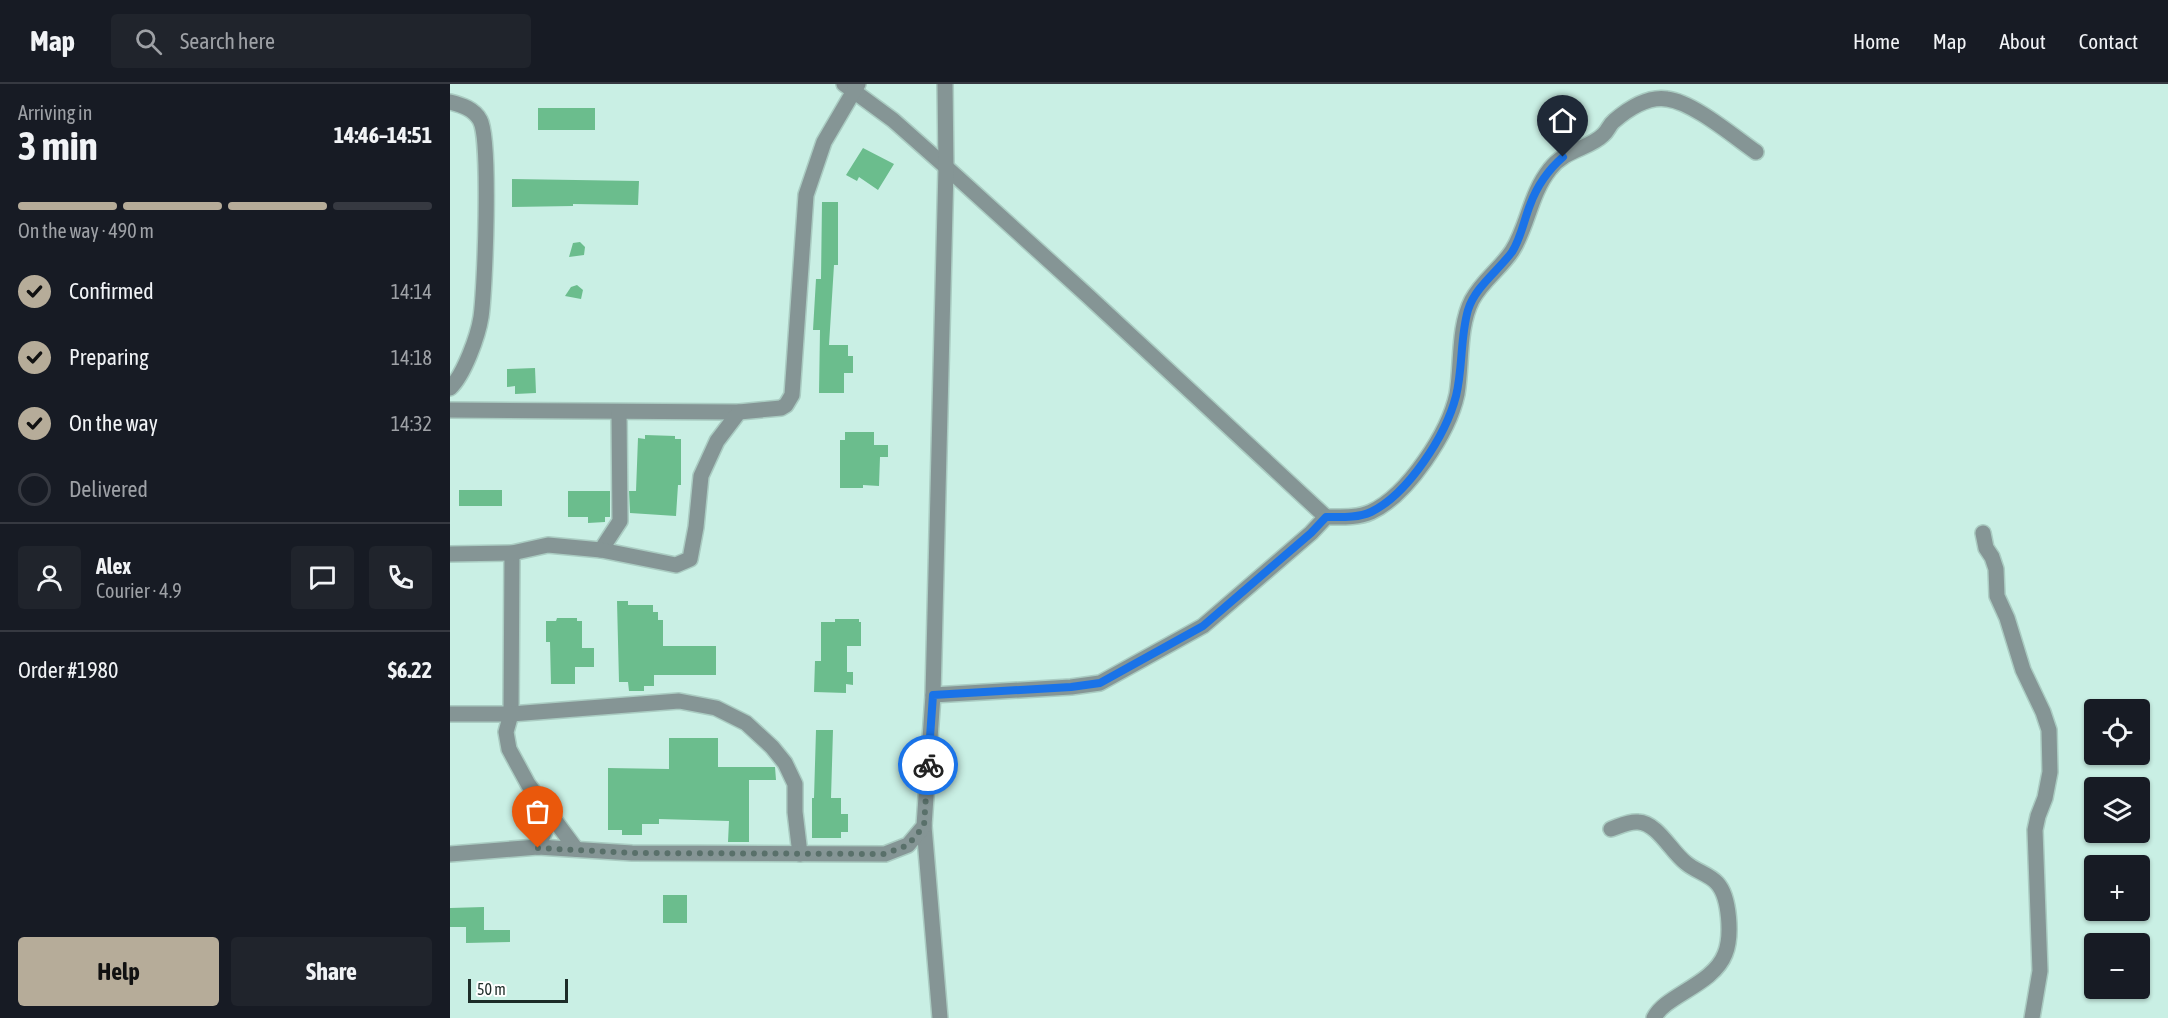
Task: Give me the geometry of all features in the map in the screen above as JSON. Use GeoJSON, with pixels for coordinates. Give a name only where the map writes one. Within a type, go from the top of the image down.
{"type":"FeatureCollection","features":[{"type":"Feature","properties":{"kind":"street"},"geometry":{"type":"LineString","coordinates":[[940,1018],[924,826],[933,695],[946,167],[945,84]]}},
{"type":"Feature","properties":{"kind":"street"},"geometry":{"type":"LineString","coordinates":[[450,410],[739,412],[781,408],[786,405],[792,395],[806,195],[824,142],[852,86],[946,167],[1088,296],[1326,517],[1356,516],[1370,513],[1388,502],[1418,472],[1426,458],[1451,411],[1456,395],[1462,341],[1473,299],[1513,250],[1540,184],[1551,167],[1563,157],[1604,135],[1612,122],[1636,106],[1650,100],[1667,99],[1689,106],[1756,152]]}},
{"type":"Feature","properties":{"kind":"street"},"geometry":{"type":"LineString","coordinates":[[450,102],[472,110],[481,122],[485,148],[481,319],[462,374],[450,388]]}},
{"type":"Feature","properties":{"kind":"street"},"geometry":{"type":"LineString","coordinates":[[601,550],[620,521],[619,412]]}},
{"type":"Feature","properties":{"kind":"street"},"geometry":{"type":"LineString","coordinates":[[450,554],[512,553],[548,545],[601,550],[676,565],[690,559],[701,476],[717,441],[739,412]]}},
{"type":"Feature","properties":{"kind":"street"},"geometry":{"type":"LineString","coordinates":[[933,695],[1071,687],[1100,683],[1203,626],[1311,533],[1326,517]]}},
{"type":"Feature","properties":{"kind":"street"},"geometry":{"type":"LineString","coordinates":[[1983,533],[1986,548],[1996,569],[1997,596],[2007,618],[2023,670],[2049,730],[2050,772],[2035,831],[2040,971],[2032,1018]]}},
{"type":"Feature","properties":{"kind":"street"},"geometry":{"type":"LineString","coordinates":[[512,553],[511,714],[506,732],[509,749],[528,784],[576,849]]}},
{"type":"Feature","properties":{"kind":"street"},"geometry":{"type":"LineString","coordinates":[[450,714],[511,714],[679,701],[716,708],[746,723],[784,763],[795,784],[795,812],[800,854]]}},
{"type":"Feature","properties":{"kind":"street"},"geometry":{"type":"LineString","coordinates":[[538,848],[551,817]]}},
{"type":"Feature","properties":{"kind":"street"},"geometry":{"type":"LineString","coordinates":[[1611,829],[1630,822],[1641,822],[1650,827],[1685,862],[1718,884],[1726,902],[1729,932],[1725,956],[1704,980],[1660,1009],[1654,1018]]}},
{"type":"Feature","properties":{"kind":"street"},"geometry":{"type":"LineString","coordinates":[[450,854],[538,848],[632,853],[885,854],[908,845],[924,826]]}},
{"type":"Feature","properties":{"kind":"building"},"geometry":{"type":"Polygon","coordinates":[[[538,108],[595,108],[595,130],[538,130],[538,108]]]}},
{"type":"Feature","properties":{"kind":"building"},"geometry":{"type":"Polygon","coordinates":[[[863,148],[894,164],[878,190],[859,177],[857,181],[846,175],[863,148]]]}},
{"type":"Feature","properties":{"kind":"building"},"geometry":{"type":"Polygon","coordinates":[[[512,179],[639,181],[638,205],[573,204],[573,206],[512,207],[512,179]]]}},
{"type":"Feature","properties":{"kind":"building"},"geometry":{"type":"Polygon","coordinates":[[[822,202],[838,202],[838,265],[834,265],[829,345],[848,345],[848,356],[853,356],[853,373],[844,373],[844,393],[819,393],[820,330],[813,330],[816,279],[821,279],[822,202]]]}},
{"type":"Feature","properties":{"kind":"building"},"geometry":{"type":"Polygon","coordinates":[[[580,242],[585,247],[584,255],[569,257],[573,243],[580,242]]]}},
{"type":"Feature","properties":{"kind":"building"},"geometry":{"type":"Polygon","coordinates":[[[577,285],[583,290],[581,299],[565,296],[571,287],[577,285]]]}},
{"type":"Feature","properties":{"kind":"building"},"geometry":{"type":"Polygon","coordinates":[[[535,368],[536,393],[515,394],[515,386],[507,387],[507,369],[535,368]]]}},
{"type":"Feature","properties":{"kind":"building"},"geometry":{"type":"Polygon","coordinates":[[[845,432],[874,432],[874,445],[888,445],[888,457],[880,457],[879,486],[863,485],[863,488],[840,488],[840,440],[845,440],[845,432]]]}},
{"type":"Feature","properties":{"kind":"building"},"geometry":{"type":"Polygon","coordinates":[[[645,435],[675,436],[675,439],[681,439],[681,485],[678,485],[676,516],[630,513],[629,491],[636,491],[638,438],[645,439],[645,435]]]}},
{"type":"Feature","properties":{"kind":"building"},"geometry":{"type":"Polygon","coordinates":[[[459,490],[502,490],[502,506],[459,506],[459,490]]]}},
{"type":"Feature","properties":{"kind":"building"},"geometry":{"type":"Polygon","coordinates":[[[568,491],[610,491],[610,517],[605,517],[605,522],[588,523],[588,517],[568,517],[568,491]]]}},
{"type":"Feature","properties":{"kind":"building"},"geometry":{"type":"Polygon","coordinates":[[[617,601],[628,601],[628,605],[653,605],[653,612],[658,612],[658,620],[663,620],[663,646],[716,646],[716,675],[654,675],[654,686],[644,686],[644,691],[629,691],[628,682],[619,682],[617,601]]]}},
{"type":"Feature","properties":{"kind":"building"},"geometry":{"type":"Polygon","coordinates":[[[557,618],[577,618],[577,621],[582,621],[582,648],[594,648],[594,667],[575,667],[575,684],[551,684],[550,642],[546,642],[546,621],[556,621],[557,618]]]}},
{"type":"Feature","properties":{"kind":"building"},"geometry":{"type":"Polygon","coordinates":[[[835,619],[859,619],[861,622],[861,646],[847,646],[847,672],[853,672],[853,685],[846,684],[846,693],[814,692],[815,661],[821,661],[821,622],[835,622],[835,619]]]}},
{"type":"Feature","properties":{"kind":"building"},"geometry":{"type":"Polygon","coordinates":[[[816,730],[833,730],[831,798],[841,798],[841,814],[848,814],[848,832],[841,832],[841,838],[812,838],[816,730]]]}},
{"type":"Feature","properties":{"kind":"building"},"geometry":{"type":"Polygon","coordinates":[[[669,738],[718,738],[718,767],[775,767],[776,780],[749,780],[749,842],[728,842],[729,821],[659,819],[659,824],[642,824],[642,835],[622,835],[622,830],[608,830],[608,768],[669,769],[669,738]]]}},
{"type":"Feature","properties":{"kind":"building"},"geometry":{"type":"Polygon","coordinates":[[[663,895],[687,895],[687,923],[663,923],[663,895]]]}},
{"type":"Feature","properties":{"kind":"building"},"geometry":{"type":"Polygon","coordinates":[[[484,907],[484,930],[510,930],[510,942],[466,943],[466,927],[450,927],[450,908],[484,907]]]}},
{"type":"Feature","properties":{"kind":"way so far"},"geometry":{"type":"LineString","coordinates":[[538,848],[632,853],[885,854],[908,845],[924,826],[928,765]]}},
{"type":"Feature","properties":{"kind":"route"},"geometry":{"type":"LineString","coordinates":[[928,765],[933,695],[999,693],[1100,683],[1203,626],[1311,533],[1326,517],[1370,513],[1388,502],[1418,472],[1451,411],[1456,395],[1468,310],[1473,299],[1513,250],[1540,184],[1551,167],[1563,157]]}}]}
